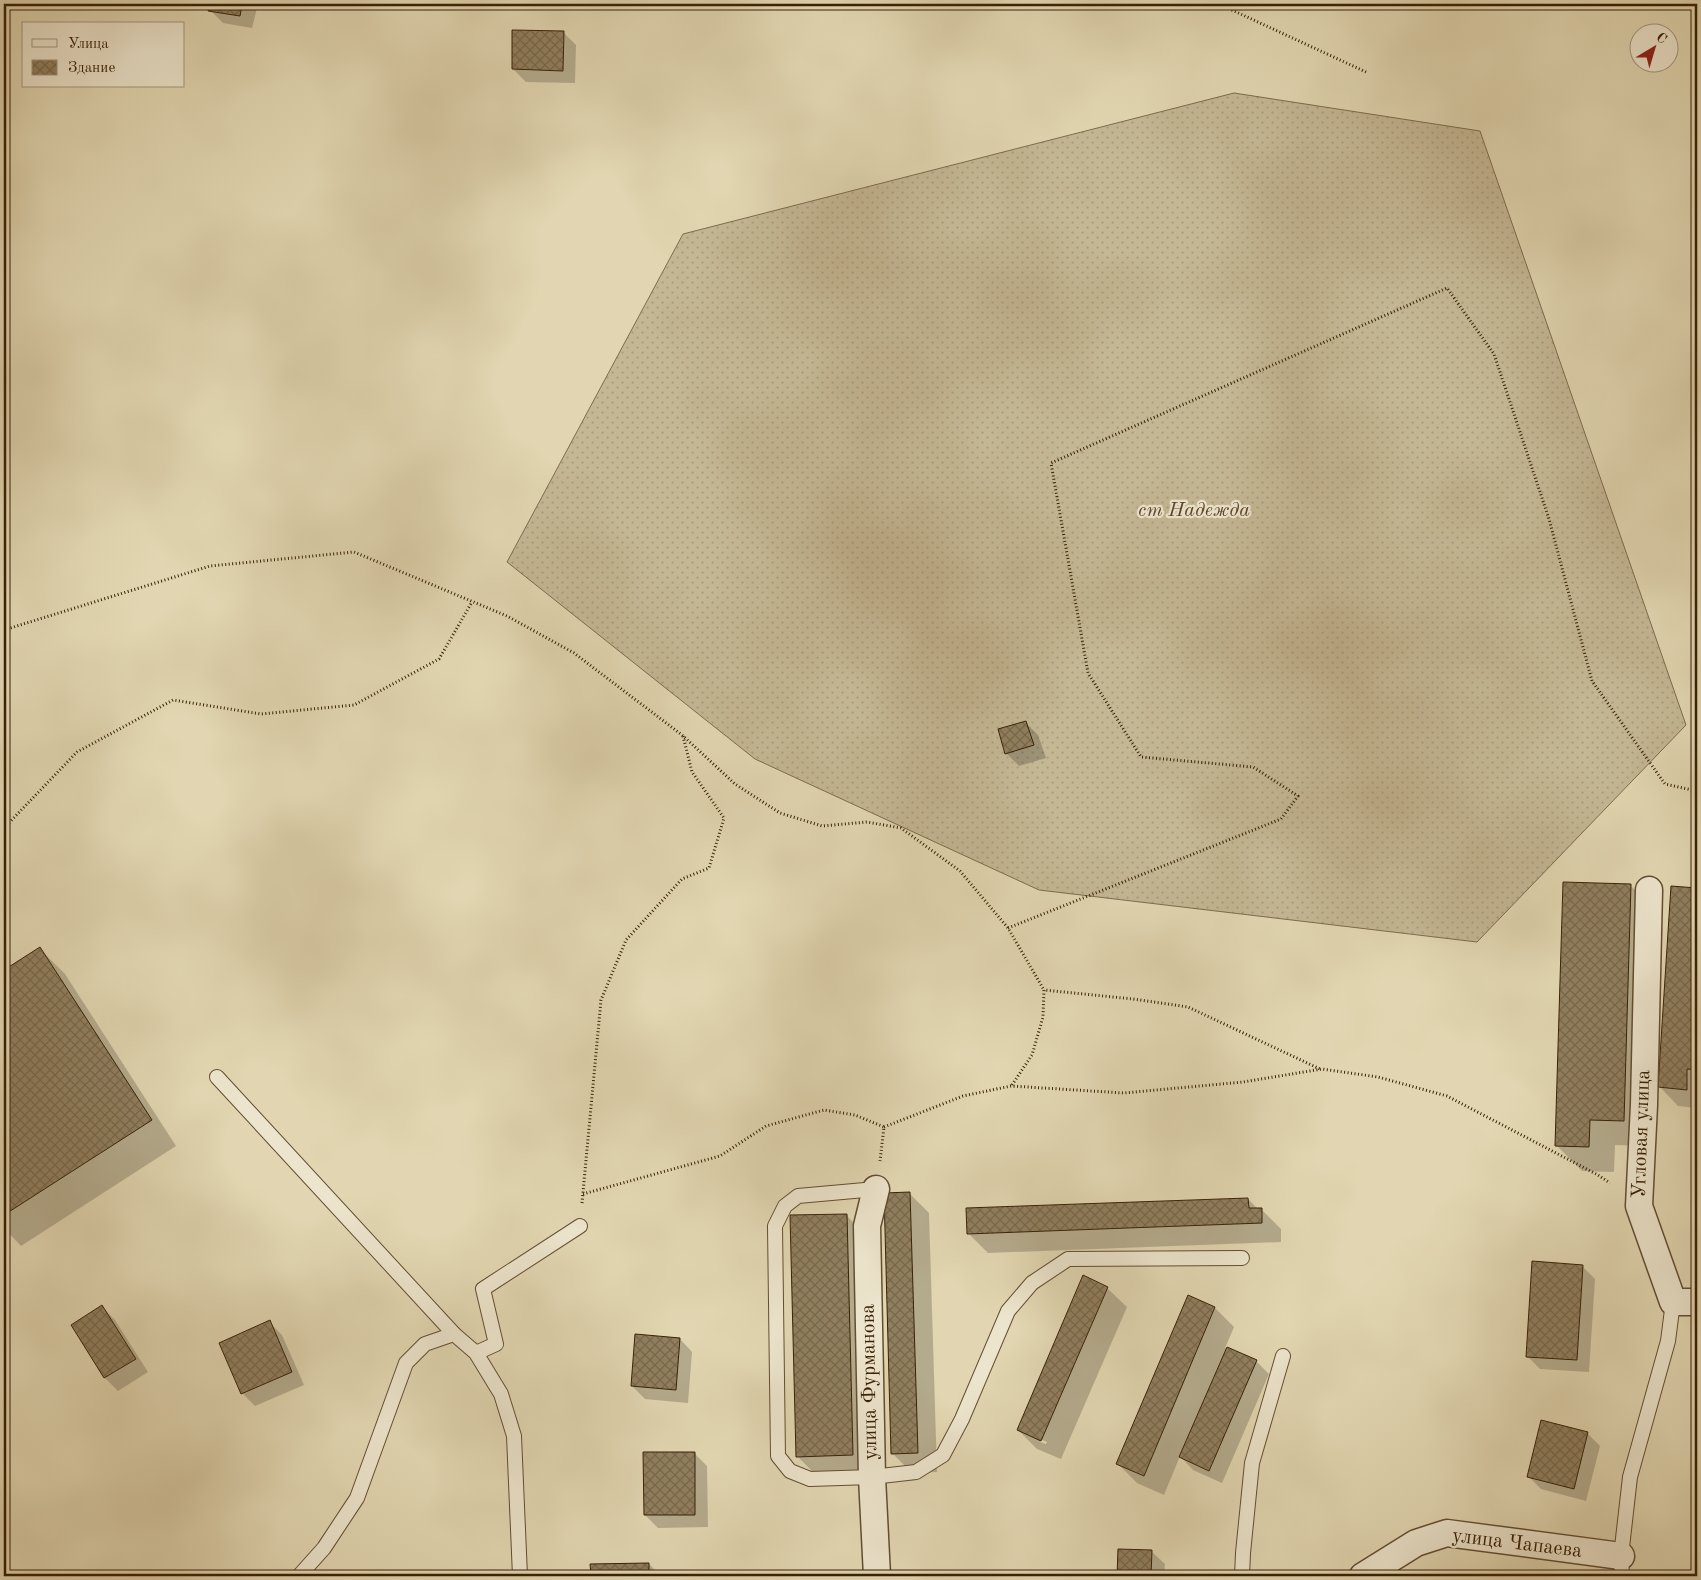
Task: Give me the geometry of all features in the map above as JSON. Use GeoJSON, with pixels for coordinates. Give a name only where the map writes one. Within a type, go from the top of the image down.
{"type":"FeatureCollection","features":[{"type":"Feature","properties":{"kind":"street","name":"Угловая улица"},"geometry":{"type":"LineString","coordinates":[[1649,890],[1644,1106],[1639,1206],[1685,1302]]}},
{"type":"Feature","properties":{"kind":"street","name":"улица Фурманова"},"geometry":{"type":"LineString","coordinates":[[876,1190],[868,1226],[872,1477],[877,1576]]}},
{"type":"Feature","properties":{"kind":"street","name":"улица Чапаева"},"geometry":{"type":"LineString","coordinates":[[1363,1576],[1416,1543],[1447,1534],[1622,1566]]}},
{"type":"Feature","properties":{"kind":"lane"},"geometry":{"type":"LineString","coordinates":[[217,1077],[454,1334],[476,1353],[501,1394],[514,1436],[520,1576]]}},
{"type":"Feature","properties":{"kind":"lane"},"geometry":{"type":"LineString","coordinates":[[876,1190],[798,1196],[785,1206],[775,1226],[778,1456],[790,1471],[810,1479],[872,1477],[916,1472],[943,1454],[962,1419],[1008,1311],[1032,1283],[1068,1259],[1242,1258]]}},
{"type":"Feature","properties":{"kind":"lane"},"geometry":{"type":"LineString","coordinates":[[476,1353],[496,1344],[483,1289],[580,1226]]}},
{"type":"Feature","properties":{"kind":"lane","name":"Угловая улица"},"geometry":{"type":"LineString","coordinates":[[1622,1566],[1630,1477],[1668,1341],[1685,1302]]}},
{"type":"Feature","properties":{"kind":"lane"},"geometry":{"type":"LineString","coordinates":[[299,1576],[324,1548],[357,1498],[406,1363],[425,1344],[454,1334]]}},
{"type":"Feature","properties":{"kind":"lane"},"geometry":{"type":"LineString","coordinates":[[1245,1573],[1252,1463],[1282,1356]]}},
{"type":"Feature","properties":{"kind":"path"},"geometry":{"type":"LineString","coordinates":[[1219,4],[1366,72]]}},
{"type":"Feature","properties":{"kind":"path"},"geometry":{"type":"LineString","coordinates":[[1008,928],[1281,819],[1298,796],[1253,767],[1141,757],[1088,673],[1051,463],[1447,288],[1494,354],[1549,519],[1592,681],[1666,784],[1697,791]]}},
{"type":"Feature","properties":{"kind":"path"},"geometry":{"type":"LineString","coordinates":[[4,630],[210,566],[354,552],[508,616],[574,653],[682,735],[735,784],[780,813],[822,826],[867,822],[901,828],[960,871],[1008,928],[1044,990],[1043,1017],[1032,1055],[1011,1086]]}},
{"type":"Feature","properties":{"kind":"path"},"geometry":{"type":"LineString","coordinates":[[4,828],[77,752],[173,700],[261,714],[354,705],[439,659],[472,602]]}},
{"type":"Feature","properties":{"kind":"path"},"geometry":{"type":"LineString","coordinates":[[580,1226],[602,1000],[626,940],[682,879],[710,868],[724,818],[692,772],[682,735]]}},
{"type":"Feature","properties":{"kind":"path"},"geometry":{"type":"LineString","coordinates":[[1044,990],[1188,1007],[1322,1069],[1378,1077],[1447,1096],[1598,1175],[1639,1206]]}},
{"type":"Feature","properties":{"kind":"path"},"geometry":{"type":"LineString","coordinates":[[583,1194],[720,1156],[766,1126],[824,1110],[855,1115],[884,1127],[963,1096],[1011,1086],[1124,1093],[1243,1082],[1322,1069]]}},
{"type":"Feature","properties":{"kind":"path"},"geometry":{"type":"LineString","coordinates":[[876,1190],[884,1127]]}},
{"type":"Feature","properties":{"kind":"green space","name":"ст Надежда"},"geometry":{"type":"Polygon","coordinates":[[[1234,93],[1480,131],[1686,725],[1477,942],[1039,890],[755,759],[507,562],[683,234],[1234,93]]]}},
{"type":"Feature","properties":{"kind":"building"},"geometry":{"type":"Polygon","coordinates":[[[210,4],[242,4],[240,16],[208,11],[210,4]]]}},
{"type":"Feature","properties":{"kind":"building"},"geometry":{"type":"Polygon","coordinates":[[[512,30],[564,31],[563,71],[512,69],[512,30]]]}},
{"type":"Feature","properties":{"kind":"building"},"geometry":{"type":"Polygon","coordinates":[[[1026,721],[1034,745],[1005,754],[998,729],[1026,721]]]}},
{"type":"Feature","properties":{"kind":"building"},"geometry":{"type":"Polygon","coordinates":[[[1563,882],[1631,884],[1624,1121],[1590,1120],[1589,1147],[1555,1146],[1563,882]]]}},
{"type":"Feature","properties":{"kind":"building"},"geometry":{"type":"Polygon","coordinates":[[[1671,886],[1697,888],[1697,1070],[1687,1069],[1687,1090],[1658,1087],[1671,886]]]}},
{"type":"Feature","properties":{"kind":"building"},"geometry":{"type":"Polygon","coordinates":[[[40,947],[152,1120],[4,1215],[4,970],[40,947]]]}},
{"type":"Feature","properties":{"kind":"building"},"geometry":{"type":"Polygon","coordinates":[[[910,1192],[918,1453],[891,1454],[884,1193],[910,1192]]]}},
{"type":"Feature","properties":{"kind":"building"},"geometry":{"type":"Polygon","coordinates":[[[1248,1198],[1249,1208],[1262,1208],[1262,1223],[967,1234],[966,1208],[1248,1198]]]}},
{"type":"Feature","properties":{"kind":"building"},"geometry":{"type":"Polygon","coordinates":[[[847,1214],[853,1455],[796,1457],[790,1215],[847,1214]]]}},
{"type":"Feature","properties":{"kind":"building"},"geometry":{"type":"Polygon","coordinates":[[[1532,1261],[1583,1265],[1577,1360],[1526,1357],[1532,1261]]]}},
{"type":"Feature","properties":{"kind":"building"},"geometry":{"type":"Polygon","coordinates":[[[1083,1275],[1108,1287],[1041,1441],[1017,1430],[1083,1275]]]}},
{"type":"Feature","properties":{"kind":"building"},"geometry":{"type":"Polygon","coordinates":[[[1188,1295],[1215,1307],[1144,1476],[1116,1464],[1188,1295]]]}},
{"type":"Feature","properties":{"kind":"building"},"geometry":{"type":"Polygon","coordinates":[[[102,1305],[136,1359],[104,1378],[71,1325],[102,1305]]]}},
{"type":"Feature","properties":{"kind":"building"},"geometry":{"type":"Polygon","coordinates":[[[270,1320],[292,1372],[241,1394],[219,1343],[270,1320]]]}},
{"type":"Feature","properties":{"kind":"building"},"geometry":{"type":"Polygon","coordinates":[[[635,1334],[680,1338],[676,1390],[631,1386],[635,1334]]]}},
{"type":"Feature","properties":{"kind":"building"},"geometry":{"type":"Polygon","coordinates":[[[1227,1347],[1257,1360],[1209,1471],[1179,1457],[1227,1347]]]}},
{"type":"Feature","properties":{"kind":"building"},"geometry":{"type":"Polygon","coordinates":[[[1541,1420],[1588,1432],[1574,1489],[1527,1477],[1541,1420]]]}},
{"type":"Feature","properties":{"kind":"building"},"geometry":{"type":"Polygon","coordinates":[[[643,1452],[695,1452],[695,1515],[644,1515],[643,1452]]]}},
{"type":"Feature","properties":{"kind":"building"},"geometry":{"type":"Polygon","coordinates":[[[1118,1549],[1152,1550],[1151,1576],[1117,1576],[1118,1549]]]}},
{"type":"Feature","properties":{"kind":"building"},"geometry":{"type":"Polygon","coordinates":[[[649,1563],[649,1576],[591,1576],[590,1564],[649,1563]]]}}]}
